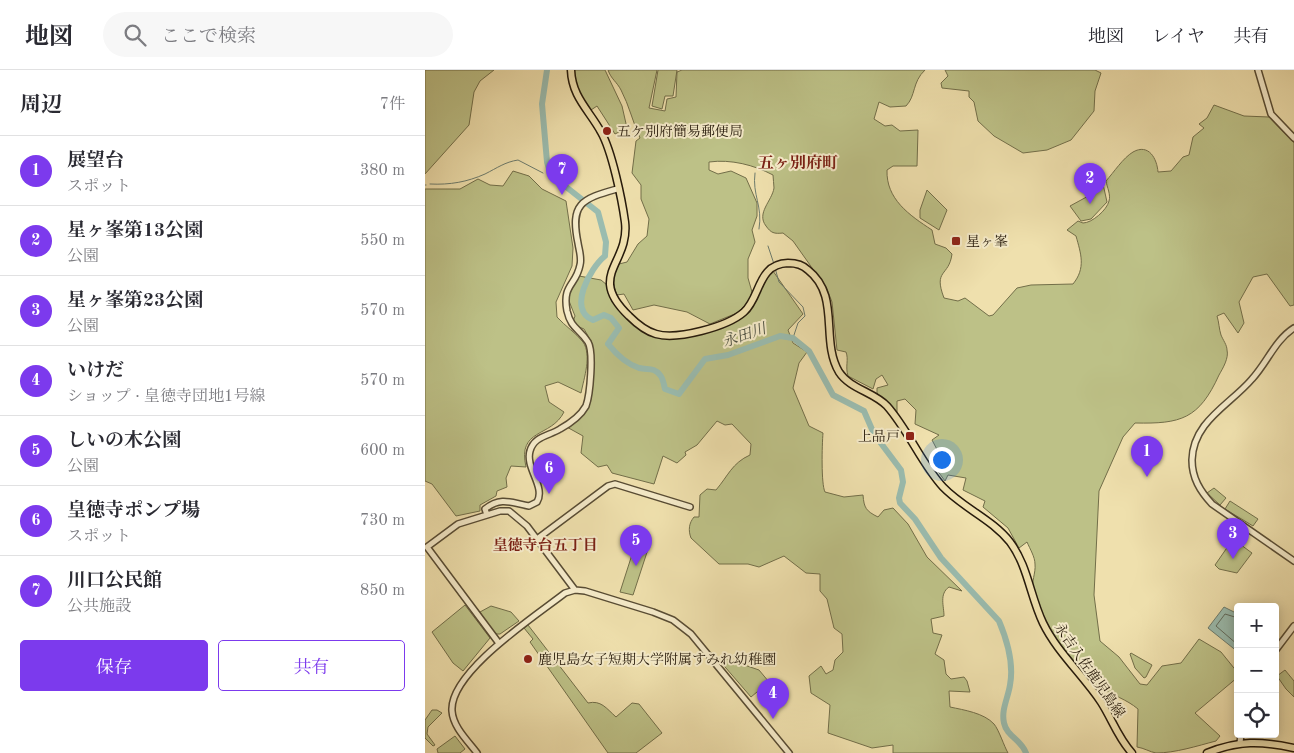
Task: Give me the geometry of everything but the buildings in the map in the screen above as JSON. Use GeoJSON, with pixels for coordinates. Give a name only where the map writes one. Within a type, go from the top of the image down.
{"type":"FeatureCollection","features":[{"type":"Feature","properties":{"kind":"main road","name":"永吉入佐鹿児島線"},"geometry":{"type":"LineString","coordinates":[[571,70],[576,96],[606,144],[617,189],[625,232],[610,274],[610,289],[622,310],[643,329],[657,335],[674,337],[731,321],[749,308],[757,286],[763,276],[774,266],[787,263],[800,265],[813,274],[827,298],[835,361],[839,372],[846,380],[886,405],[944,488],[987,520],[1009,541],[1023,563],[1045,628],[1097,696],[1122,742],[1132,753]]}},
{"type":"Feature","properties":{"kind":"main road"},"geometry":{"type":"LineString","coordinates":[[1207,753],[1223,746],[1240,743],[1269,742],[1294,748]]}},
{"type":"Feature","properties":{"kind":"street"},"geometry":{"type":"LineString","coordinates":[[1258,70],[1271,114],[1294,138]]}},
{"type":"Feature","properties":{"kind":"street"},"geometry":{"type":"LineString","coordinates":[[487,515],[485,509],[499,501],[510,501],[529,506],[537,502],[539,493],[529,465],[532,445],[539,438],[561,429],[584,410],[588,402],[590,347],[570,322],[565,294],[580,268],[580,254],[574,219],[583,203],[617,189]]}},
{"type":"Feature","properties":{"kind":"street"},"geometry":{"type":"LineString","coordinates":[[1294,328],[1279,342],[1251,380],[1203,426],[1194,443],[1192,460],[1196,482],[1202,493],[1212,504],[1294,561]]}},
{"type":"Feature","properties":{"kind":"street"},"geometry":{"type":"LineString","coordinates":[[537,539],[608,486],[615,484],[690,507]]}},
{"type":"Feature","properties":{"kind":"street"},"geometry":{"type":"LineString","coordinates":[[498,642],[427,546],[459,524],[500,511],[509,511],[523,522],[575,590]]}},
{"type":"Feature","properties":{"kind":"street"},"geometry":{"type":"LineString","coordinates":[[477,753],[456,724],[452,705],[458,689],[498,642],[565,593],[575,590],[585,591],[653,612],[678,623],[691,634],[789,753]]}},
{"type":"Feature","properties":{"kind":"street"},"geometry":{"type":"LineString","coordinates":[[1277,648],[1294,626]]}},
{"type":"Feature","properties":{"kind":"street"},"geometry":{"type":"LineString","coordinates":[[1240,743],[1241,738]]}},
{"type":"Feature","properties":{"kind":"green space"},"geometry":{"type":"Polygon","coordinates":[[[425,70],[494,70],[480,81],[474,92],[469,125],[425,174],[425,70]]]}},
{"type":"Feature","properties":{"kind":"green space"},"geometry":{"type":"Polygon","coordinates":[[[574,70],[605,70],[622,106],[627,128],[615,134],[597,106],[591,110],[579,92],[574,70]]]}},
{"type":"Feature","properties":{"kind":"green space"},"geometry":{"type":"Polygon","coordinates":[[[608,70],[657,70],[649,108],[665,111],[667,99],[676,97],[677,72],[682,70],[925,70],[918,79],[906,106],[890,107],[879,102],[874,119],[885,126],[892,125],[900,131],[918,130],[917,166],[893,166],[887,170],[890,190],[907,212],[932,230],[935,244],[946,248],[952,254],[940,282],[944,298],[958,301],[965,298],[989,316],[993,315],[1017,288],[1031,285],[1073,284],[1080,272],[1081,255],[1076,236],[1067,230],[1078,221],[1083,223],[1095,218],[1108,205],[1109,194],[1106,181],[1122,161],[1133,152],[1139,150],[1148,151],[1156,162],[1158,172],[1171,171],[1183,157],[1189,155],[1193,137],[1204,128],[1199,124],[1207,118],[1214,105],[1244,116],[1269,117],[1294,143],[1294,305],[1290,306],[1267,274],[1253,277],[1239,302],[1244,323],[1238,333],[1224,313],[1217,316],[1221,335],[1227,348],[1227,356],[1212,390],[1196,410],[1187,416],[1165,422],[1135,423],[1123,437],[1099,491],[1094,595],[1100,641],[1119,657],[1140,684],[1147,685],[1162,666],[1181,663],[1199,639],[1221,652],[1234,668],[1234,680],[1195,713],[1220,736],[1216,741],[1163,753],[1156,753],[1137,747],[1138,709],[1101,688],[1080,670],[1060,645],[1043,617],[1033,591],[1035,561],[1027,542],[1019,548],[1008,528],[983,507],[985,501],[963,490],[966,478],[948,475],[945,481],[934,466],[942,459],[932,440],[939,435],[915,424],[916,410],[905,399],[897,401],[897,416],[877,393],[877,388],[888,385],[882,375],[876,379],[873,389],[848,376],[846,352],[837,350],[832,302],[827,289],[793,241],[783,233],[771,232],[763,221],[764,212],[773,193],[773,175],[758,168],[742,164],[726,161],[709,162],[709,170],[718,174],[731,171],[746,178],[757,203],[757,216],[752,230],[755,242],[748,259],[748,278],[752,292],[749,301],[737,313],[710,324],[687,312],[654,305],[633,310],[624,294],[617,295],[614,287],[614,275],[619,264],[627,262],[638,244],[647,236],[649,219],[641,199],[641,185],[632,173],[636,141],[640,138],[624,96],[608,70]]]}},
{"type":"Feature","properties":{"kind":"green space"},"geometry":{"type":"Polygon","coordinates":[[[658,70],[677,70],[673,96],[665,96],[662,109],[652,106],[658,70]]]}},
{"type":"Feature","properties":{"kind":"green space"},"geometry":{"type":"Polygon","coordinates":[[[945,70],[1095,70],[1101,73],[1095,91],[1094,111],[1071,140],[1047,150],[1023,153],[994,136],[978,121],[974,102],[969,97],[969,91],[942,88],[941,83],[948,76],[945,70]]]}},
{"type":"Feature","properties":{"kind":"green space"},"geometry":{"type":"Polygon","coordinates":[[[513,171],[529,176],[542,189],[566,201],[573,248],[572,266],[556,302],[557,317],[586,347],[587,367],[581,393],[558,382],[545,386],[549,402],[564,412],[558,420],[531,439],[526,446],[526,467],[511,466],[506,478],[507,487],[497,491],[496,496],[480,505],[480,511],[456,516],[432,484],[425,481],[425,189],[460,189],[478,179],[490,185],[503,186],[513,171]]]}},
{"type":"Feature","properties":{"kind":"green space"},"geometry":{"type":"Polygon","coordinates":[[[1103,184],[1107,202],[1091,219],[1081,221],[1070,206],[1092,194],[1103,184]]]}},
{"type":"Feature","properties":{"kind":"green space"},"geometry":{"type":"Polygon","coordinates":[[[927,190],[947,210],[939,230],[920,218],[920,210],[927,190]]]}},
{"type":"Feature","properties":{"kind":"green space"},"geometry":{"type":"Polygon","coordinates":[[[773,271],[803,314],[788,330],[793,343],[807,352],[799,363],[793,388],[809,426],[823,433],[822,473],[825,492],[844,497],[863,495],[866,509],[878,517],[884,510],[893,508],[908,524],[927,557],[962,591],[949,587],[943,597],[944,616],[931,619],[933,633],[942,635],[935,654],[944,660],[946,674],[951,679],[964,677],[970,692],[949,691],[950,707],[973,712],[990,720],[996,727],[1008,753],[893,753],[893,745],[872,748],[828,733],[830,705],[811,693],[809,676],[821,666],[826,674],[833,670],[835,660],[843,652],[842,634],[834,628],[827,599],[820,591],[820,574],[806,573],[784,556],[759,567],[748,564],[719,564],[690,535],[689,527],[691,522],[694,517],[699,517],[700,495],[707,489],[716,490],[734,466],[750,455],[751,444],[732,424],[725,425],[717,421],[697,445],[685,452],[686,455],[677,463],[663,456],[654,484],[612,473],[607,465],[598,467],[581,453],[583,436],[565,426],[587,410],[591,399],[591,341],[584,329],[572,324],[575,316],[567,296],[579,276],[601,280],[607,285],[611,300],[621,313],[641,331],[662,339],[681,338],[739,319],[749,312],[767,275],[773,271]]]}},
{"type":"Feature","properties":{"kind":"green space"},"geometry":{"type":"Polygon","coordinates":[[[1214,488],[1226,498],[1220,505],[1207,493],[1214,488]]]}},
{"type":"Feature","properties":{"kind":"green space"},"geometry":{"type":"Polygon","coordinates":[[[1230,501],[1258,519],[1253,526],[1225,509],[1230,501]]]}},
{"type":"Feature","properties":{"kind":"green space"},"geometry":{"type":"Polygon","coordinates":[[[638,536],[651,540],[633,595],[620,592],[638,536]]]}},
{"type":"Feature","properties":{"kind":"green space"},"geometry":{"type":"Polygon","coordinates":[[[1233,539],[1252,553],[1237,573],[1219,569],[1215,565],[1233,539]]]}},
{"type":"Feature","properties":{"kind":"green space"},"geometry":{"type":"Polygon","coordinates":[[[465,605],[490,638],[463,671],[453,663],[432,632],[465,605]]]}},
{"type":"Feature","properties":{"kind":"green space"},"geometry":{"type":"Polygon","coordinates":[[[491,606],[511,612],[519,621],[500,634],[493,634],[480,612],[491,606]]]}},
{"type":"Feature","properties":{"kind":"green space"},"geometry":{"type":"Polygon","coordinates":[[[528,625],[588,703],[600,704],[616,717],[632,703],[639,704],[662,733],[636,753],[608,753],[530,642],[533,639],[524,628],[528,625]]]}},
{"type":"Feature","properties":{"kind":"green space"},"geometry":{"type":"Polygon","coordinates":[[[1131,653],[1152,665],[1146,677],[1144,678],[1135,668],[1131,653]]]}},
{"type":"Feature","properties":{"kind":"green space"},"geometry":{"type":"Polygon","coordinates":[[[721,657],[759,670],[769,682],[751,697],[719,660],[721,657]]]}},
{"type":"Feature","properties":{"kind":"green space"},"geometry":{"type":"Polygon","coordinates":[[[1285,670],[1294,681],[1294,697],[1279,679],[1279,674],[1285,670]]]}},
{"type":"Feature","properties":{"kind":"green space"},"geometry":{"type":"Polygon","coordinates":[[[432,710],[442,713],[428,727],[427,734],[435,745],[433,746],[425,738],[425,720],[432,710]]]}},
{"type":"Feature","properties":{"kind":"green space"},"geometry":{"type":"Polygon","coordinates":[[[455,736],[465,749],[460,753],[438,753],[437,749],[455,736]]]}},
{"type":"Feature","properties":{"kind":"water"},"geometry":{"type":"Polygon","coordinates":[[[1224,607],[1234,612],[1234,649],[1208,628],[1224,607]]]}},
{"type":"Feature","properties":{"kind":"waterway","name":"永田川"},"geometry":{"type":"LineString","coordinates":[[547,70],[542,104],[547,162],[551,175],[598,212],[606,242],[605,256],[593,270],[581,299],[585,315],[593,320],[604,315],[611,318],[619,328],[608,344],[611,348],[630,364],[658,372],[665,389],[679,394],[705,359],[728,355],[780,336],[793,338],[809,351],[833,395],[864,411],[874,434],[901,470],[903,482],[899,498],[900,503],[915,519],[941,558],[999,621],[1005,636],[1011,669],[1010,685],[1003,713],[1004,723],[1008,732],[1021,744],[1026,753]]}},
{"type":"Feature","properties":{"kind":"waterway"},"geometry":{"type":"LineString","coordinates":[[430,184],[465,181],[518,160],[543,173]]}},
{"type":"Feature","properties":{"kind":"waterway"},"geometry":{"type":"LineString","coordinates":[[755,173],[754,181],[760,214],[759,229]]}},
{"type":"Feature","properties":{"kind":"waterway"},"geometry":{"type":"LineString","coordinates":[[768,246],[774,264]]}},
{"type":"Feature","properties":{"kind":"waterway"},"geometry":{"type":"LineString","coordinates":[[775,268],[779,282],[803,307],[805,316],[798,323],[793,338]]}},
{"type":"Feature","properties":{"kind":"place","name":"五ケ別府簡易郵便局"},"geometry":{"type":"Point","coordinates":[607,131]}},
{"type":"Feature","properties":{"kind":"place","name":"川口公民館"},"geometry":{"type":"Point","coordinates":[562,195]}},
{"type":"Feature","properties":{"kind":"place","name":"星ヶ峯第13公園"},"geometry":{"type":"Point","coordinates":[1090,204]}},
{"type":"Feature","properties":{"kind":"place","name":"星ヶ峯"},"geometry":{"type":"Point","coordinates":[956,241]}},
{"type":"Feature","properties":{"kind":"place","name":"上品戸"},"geometry":{"type":"Point","coordinates":[910,436]}},
{"type":"Feature","properties":{"kind":"place","name":"展望台"},"geometry":{"type":"Point","coordinates":[1147,477]}},
{"type":"Feature","properties":{"kind":"place","name":"皇徳寺ポンプ場"},"geometry":{"type":"Point","coordinates":[549,494]}},
{"type":"Feature","properties":{"kind":"place","name":"星ヶ峯第23公園"},"geometry":{"type":"Point","coordinates":[1233,559]}},
{"type":"Feature","properties":{"kind":"place","name":"しいの木公園"},"geometry":{"type":"Point","coordinates":[636,566]}},
{"type":"Feature","properties":{"kind":"place","name":"鹿児島女子短期大学附属すみれ幼稚園"},"geometry":{"type":"Point","coordinates":[528,659]}},
{"type":"Feature","properties":{"kind":"place","name":"いけだ"},"geometry":{"type":"Point","coordinates":[773,719]}},
{"type":"Feature","properties":{"kind":"district","name":"五ヶ別府町"},"geometry":{"type":"Point","coordinates":[798,162]}},
{"type":"Feature","properties":{"kind":"district","name":"皇徳寺台五丁目"},"geometry":{"type":"Point","coordinates":[545,545]}}]}
